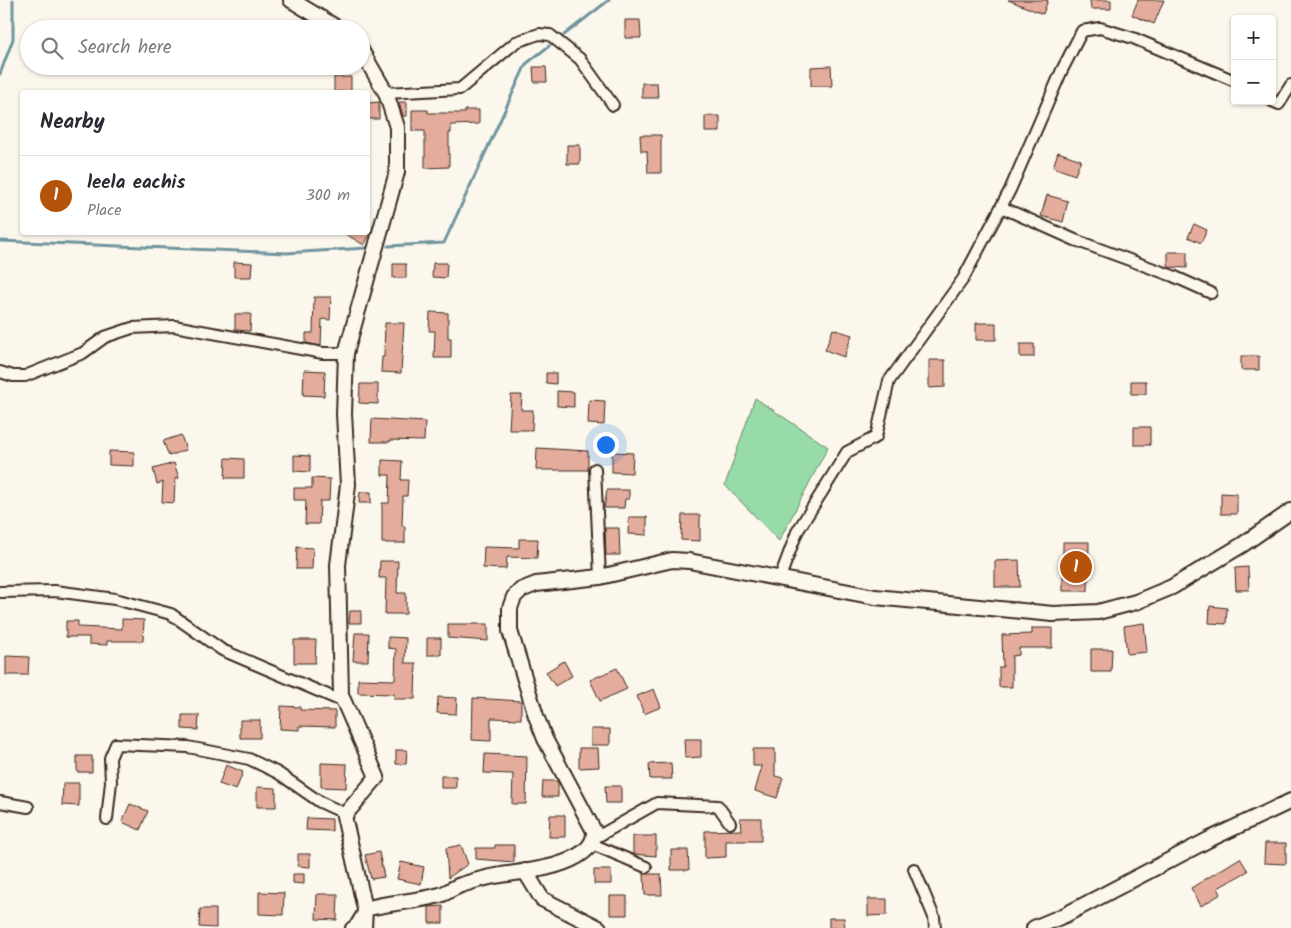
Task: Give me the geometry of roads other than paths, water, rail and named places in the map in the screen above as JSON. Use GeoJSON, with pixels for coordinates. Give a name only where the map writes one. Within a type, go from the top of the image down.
{"type":"FeatureCollection","features":[{"type":"Feature","properties":{"kind":"street"},"geometry":{"type":"LineString","coordinates":[[291,0],[324,20]]}},
{"type":"Feature","properties":{"kind":"street"},"geometry":{"type":"LineString","coordinates":[[779,580],[797,532],[847,452],[876,437],[889,381],[963,279],[1001,207],[1062,70],[1082,32],[1100,28],[1185,58],[1231,79]]}},
{"type":"Feature","properties":{"kind":"street"},"geometry":{"type":"LineString","coordinates":[[386,93],[460,88],[516,42],[540,34],[550,35],[580,59],[613,105]]}},
{"type":"Feature","properties":{"kind":"street"},"geometry":{"type":"LineString","coordinates":[[364,928],[365,909],[344,816],[377,777],[341,695],[338,565],[348,485],[344,414],[346,353],[397,172],[397,128],[386,93],[370,65]]}},
{"type":"Feature","properties":{"kind":"street"},"geometry":{"type":"LineString","coordinates":[[1276,103],[1278,104],[1291,85]]}},
{"type":"Feature","properties":{"kind":"street"},"geometry":{"type":"LineString","coordinates":[[1001,207],[1075,240],[1173,276],[1211,293]]}},
{"type":"Feature","properties":{"kind":"street"},"geometry":{"type":"LineString","coordinates":[[0,372],[25,376],[84,352],[105,337],[132,328],[174,326],[323,353],[346,353]]}},
{"type":"Feature","properties":{"kind":"street"},"geometry":{"type":"LineString","coordinates":[[595,469],[600,577]]}},
{"type":"Feature","properties":{"kind":"street"},"geometry":{"type":"LineString","coordinates":[[593,841],[594,831],[545,739],[519,662],[509,617],[514,597],[521,590],[536,584],[600,577],[662,562],[689,560],[779,580],[875,597],[1053,614],[1098,612],[1136,602],[1172,587],[1242,545],[1291,511]]}},
{"type":"Feature","properties":{"kind":"street"},"geometry":{"type":"LineString","coordinates":[[0,592],[55,591],[114,599],[171,614],[222,650],[344,702]]}},
{"type":"Feature","properties":{"kind":"street"},"geometry":{"type":"LineString","coordinates":[[107,819],[111,782],[110,758],[116,744],[188,747],[249,759],[278,773],[320,802],[346,814]]}},
{"type":"Feature","properties":{"kind":"street"},"geometry":{"type":"LineString","coordinates":[[1034,928],[1065,915],[1208,840],[1291,800]]}},
{"type":"Feature","properties":{"kind":"street"},"geometry":{"type":"LineString","coordinates":[[0,802],[28,807]]}},
{"type":"Feature","properties":{"kind":"street"},"geometry":{"type":"LineString","coordinates":[[351,928],[356,924],[365,909],[442,894],[460,885],[575,858],[593,841],[657,803],[718,806],[730,823]]}},
{"type":"Feature","properties":{"kind":"street"},"geometry":{"type":"LineString","coordinates":[[593,841],[646,867]]}},
{"type":"Feature","properties":{"kind":"street"},"geometry":{"type":"LineString","coordinates":[[914,869],[934,917],[934,928]]}},
{"type":"Feature","properties":{"kind":"street"},"geometry":{"type":"LineString","coordinates":[[525,871],[542,899],[599,928]]}},
{"type":"Feature","properties":{"kind":"waterway"},"geometry":{"type":"LineString","coordinates":[[0,74],[13,39],[13,0]]}},
{"type":"Feature","properties":{"kind":"waterway"},"geometry":{"type":"LineString","coordinates":[[564,35],[609,0]]}},
{"type":"Feature","properties":{"kind":"waterway"},"geometry":{"type":"LineString","coordinates":[[388,246],[444,243],[526,64],[549,46]]}},
{"type":"Feature","properties":{"kind":"waterway"},"geometry":{"type":"LineString","coordinates":[[0,241],[287,253],[367,248]]}},
{"type":"Feature","properties":{"kind":"place","name":"leela eachis"},"geometry":{"type":"Point","coordinates":[1076,567]}}]}
